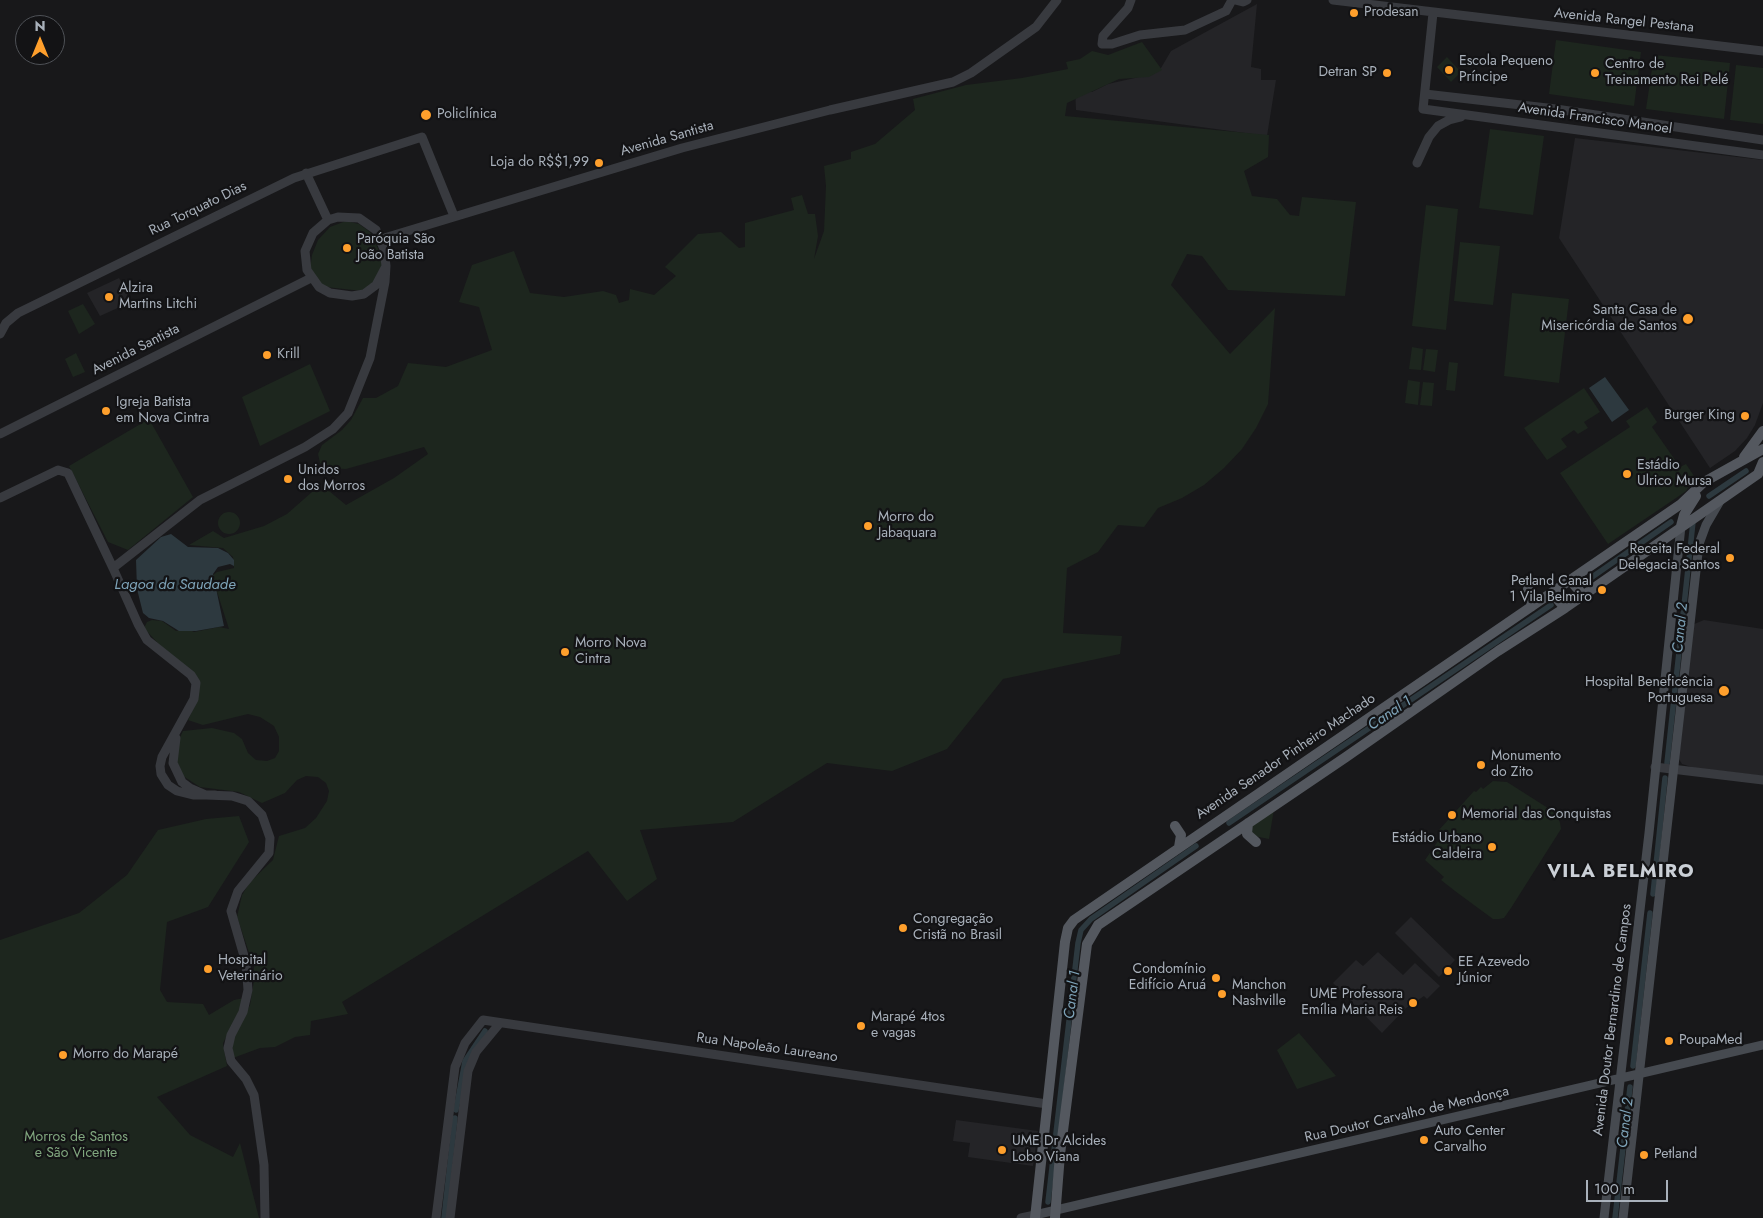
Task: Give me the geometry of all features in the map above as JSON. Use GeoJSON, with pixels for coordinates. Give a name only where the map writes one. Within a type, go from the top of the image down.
{"type":"FeatureCollection","features":[{"type":"Feature","properties":{"kind":"main road"},"geometry":{"type":"LineString","coordinates":[[1757,475],[1753,465],[1741,461],[1763,431]]}},
{"type":"Feature","properties":{"kind":"main road","name":"Avenida Senador Pinheiro Machado"},"geometry":{"type":"LineString","coordinates":[[1035,1216],[1068,928],[1082,913],[1552,593],[1680,504],[1704,482],[1718,476],[1763,449]]}},
{"type":"Feature","properties":{"kind":"main road"},"geometry":{"type":"LineString","coordinates":[[1056,1214],[1060,1154],[1090,936],[1098,925],[1227,836],[1346,758],[1498,651],[1565,608],[1757,475],[1763,462]]}},
{"type":"Feature","properties":{"kind":"main road"},"geometry":{"type":"LineString","coordinates":[[1681,526],[1684,515],[1704,488],[1718,476]]}},
{"type":"Feature","properties":{"kind":"main road"},"geometry":{"type":"LineString","coordinates":[[1704,488],[1701,498],[1705,504],[1712,505]]}},
{"type":"Feature","properties":{"kind":"main road"},"geometry":{"type":"LineString","coordinates":[[1623,1218],[1699,544],[1706,525],[1722,499]]}},
{"type":"Feature","properties":{"kind":"main road","name":"Avenida Doutor Bernardino de Campos"},"geometry":{"type":"LineString","coordinates":[[1604,1218],[1649,833],[1681,526]]}},
{"type":"Feature","properties":{"kind":"main road"},"geometry":{"type":"LineString","coordinates":[[1570,580],[1583,595]]}},
{"type":"Feature","properties":{"kind":"main road"},"geometry":{"type":"LineString","coordinates":[[1528,589],[1532,596],[1531,607]]}},
{"type":"Feature","properties":{"kind":"main road"},"geometry":{"type":"LineString","coordinates":[[1552,593],[1565,608]]}},
{"type":"Feature","properties":{"kind":"main road"},"geometry":{"type":"LineString","coordinates":[[1248,823],[1246,832],[1256,842]]}},
{"type":"Feature","properties":{"kind":"main road"},"geometry":{"type":"LineString","coordinates":[[1212,824],[1219,826],[1227,836]]}},
{"type":"Feature","properties":{"kind":"main road"},"geometry":{"type":"LineString","coordinates":[[1176,826],[1181,835],[1179,847]]}},
{"type":"Feature","properties":{"kind":"main road"},"geometry":{"type":"LineString","coordinates":[[1198,833],[1210,844],[1217,843]]}},
{"type":"Feature","properties":{"kind":"main road","name":"Rua Doutor Carvalho de Mendonça"},"geometry":{"type":"LineString","coordinates":[[1035,1216],[1056,1214],[1763,1045]]}},
{"type":"Feature","properties":{"kind":"street","name":"Avenida Santista"},"geometry":{"type":"LineString","coordinates":[[381,239],[682,148],[830,110],[953,82],[963,78],[1036,27],[1057,0]]}},
{"type":"Feature","properties":{"kind":"street"},"geometry":{"type":"LineString","coordinates":[[1131,0],[1128,8],[1103,36],[1102,44],[1108,45],[1140,35],[1185,30],[1226,11],[1233,0],[1247,0]]}},
{"type":"Feature","properties":{"kind":"street","name":"Avenida Rangel Pestana"},"geometry":{"type":"LineString","coordinates":[[1332,0],[1763,51]]}},
{"type":"Feature","properties":{"kind":"street"},"geometry":{"type":"LineString","coordinates":[[1424,101],[1433,13]]}},
{"type":"Feature","properties":{"kind":"street","name":"Avenida Francisco Manoel"},"geometry":{"type":"LineString","coordinates":[[1424,101],[1470,116],[1763,155]]}},
{"type":"Feature","properties":{"kind":"street","name":"Avenida Francisco Manoel"},"geometry":{"type":"LineString","coordinates":[[1424,101],[1556,109],[1732,137],[1763,140]]}},
{"type":"Feature","properties":{"kind":"street"},"geometry":{"type":"LineString","coordinates":[[1417,163],[1429,137],[1438,126],[1449,120],[1470,116]]}},
{"type":"Feature","properties":{"kind":"street"},"geometry":{"type":"LineString","coordinates":[[1730,150],[1732,137]]}},
{"type":"Feature","properties":{"kind":"street","name":"Rua Torquato Dias"},"geometry":{"type":"LineString","coordinates":[[0,334],[6,323],[18,313],[306,173],[422,138],[454,216]]}},
{"type":"Feature","properties":{"kind":"street"},"geometry":{"type":"LineString","coordinates":[[306,173],[328,220]]}},
{"type":"Feature","properties":{"kind":"street"},"geometry":{"type":"LineString","coordinates":[[114,568],[200,500],[305,446],[333,429],[342,421],[356,398],[370,358],[380,303],[386,268],[381,239],[369,223],[360,218],[349,216],[328,220],[313,233],[305,251],[305,260],[311,278],[319,287],[330,293],[374,296],[380,303]]}},
{"type":"Feature","properties":{"kind":"street"},"geometry":{"type":"LineString","coordinates":[[364,294],[376,285],[386,268]]}},
{"type":"Feature","properties":{"kind":"street","name":"Avenida Santista"},"geometry":{"type":"LineString","coordinates":[[0,434],[311,278]]}},
{"type":"Feature","properties":{"kind":"street"},"geometry":{"type":"LineString","coordinates":[[0,498],[58,470],[71,476],[138,624],[148,640],[191,675],[196,683],[194,698],[162,758],[160,771],[167,784],[183,793],[215,795],[248,801],[262,815],[270,838],[269,853],[238,891],[232,912],[246,963],[248,990],[243,1012],[231,1035],[228,1048],[231,1061],[246,1079],[254,1095],[264,1165],[265,1218]]}},
{"type":"Feature","properties":{"kind":"street"},"geometry":{"type":"LineString","coordinates":[[167,784],[175,786],[177,774],[173,749],[180,725]]}},
{"type":"Feature","properties":{"kind":"street"},"geometry":{"type":"LineString","coordinates":[[162,758],[194,790],[206,795],[215,795]]}},
{"type":"Feature","properties":{"kind":"street"},"geometry":{"type":"LineString","coordinates":[[1655,767],[1763,780]]}},
{"type":"Feature","properties":{"kind":"street"},"geometry":{"type":"LineString","coordinates":[[160,771],[170,771],[177,774]]}},
{"type":"Feature","properties":{"kind":"street","name":"Rua Napoleão Laureano"},"geometry":{"type":"LineString","coordinates":[[448,1111],[458,1060],[470,1035],[483,1020],[1047,1104]]}},
{"type":"Feature","properties":{"kind":"street"},"geometry":{"type":"LineString","coordinates":[[450,1218],[462,1114],[472,1061],[482,1043],[500,1022]]}},
{"type":"Feature","properties":{"kind":"street"},"geometry":{"type":"LineString","coordinates":[[436,1218],[448,1111],[462,1114]]}},
{"type":"Feature","properties":{"kind":"street"},"geometry":{"type":"LineString","coordinates":[[1021,1218],[1035,1216]]}},
{"type":"Feature","properties":{"kind":"shaded area"},"geometry":{"type":"Polygon","coordinates":[[[1257,4],[1251,67],[1261,69],[1261,80],[1276,80],[1267,136],[1076,110],[1075,87],[1092,92],[1108,84],[1135,78],[1161,68],[1171,51],[1257,4]]]}},
{"type":"Feature","properties":{"kind":"shaded area","name":"Santa Casa de Misericórdia de Santos"},"geometry":{"type":"Polygon","coordinates":[[[1575,138],[1763,160],[1763,403],[1755,425],[1747,438],[1735,451],[1710,468],[1559,238],[1575,138]]]}},
{"type":"Feature","properties":{"kind":"shaded area","name":"Alzira Martins Litchi"},"geometry":{"type":"Polygon","coordinates":[[[119,278],[131,302],[100,316],[87,293],[119,278]]]}},
{"type":"Feature","properties":{"kind":"shaded area","name":"Hospital Beneficência Portuguesa"},"geometry":{"type":"Polygon","coordinates":[[[1704,620],[1763,629],[1763,776],[1695,768],[1682,764],[1679,759],[1692,625],[1704,620]]]}},
{"type":"Feature","properties":{"kind":"shaded area"},"geometry":{"type":"Polygon","coordinates":[[[1411,917],[1455,960],[1439,977],[1395,933],[1411,917]]]}},
{"type":"Feature","properties":{"kind":"shaded area"},"geometry":{"type":"Polygon","coordinates":[[[1378,952],[1403,975],[1415,963],[1440,986],[1427,999],[1424,996],[1406,1008],[1382,1033],[1333,983],[1356,960],[1363,966],[1378,952]]]}},
{"type":"Feature","properties":{"kind":"shaded area","name":"UME Dr Alcides Lobo Viana"},"geometry":{"type":"Polygon","coordinates":[[[956,1120],[1038,1131],[1033,1166],[968,1157],[970,1143],[953,1141],[956,1120]]]}},
{"type":"Feature","properties":{"kind":"green space","name":"Centro de Treinamento Rei Pelé"},"geometry":{"type":"Polygon","coordinates":[[[1556,40],[1641,52],[1634,106],[1549,94],[1556,40]]]}},
{"type":"Feature","properties":{"kind":"green space"},"geometry":{"type":"Polygon","coordinates":[[[1142,42],[1162,70],[1149,77],[1119,79],[1067,103],[1065,116],[1269,135],[1268,157],[1244,171],[1252,196],[1277,199],[1290,215],[1299,216],[1302,197],[1356,202],[1345,296],[1228,290],[1202,256],[1187,254],[1171,285],[1230,354],[1275,308],[1268,404],[1256,428],[1242,449],[1204,485],[1182,498],[1158,508],[1144,527],[1118,525],[1098,552],[1067,568],[1063,633],[1122,636],[1120,654],[1003,679],[947,749],[892,771],[827,763],[733,822],[640,830],[657,879],[627,901],[588,851],[342,1002],[348,1014],[311,1021],[310,1035],[295,1037],[275,1047],[260,1048],[233,1058],[232,1041],[250,1005],[254,980],[254,967],[237,917],[242,895],[250,882],[273,860],[279,836],[305,828],[316,818],[327,801],[329,791],[326,783],[318,777],[306,776],[297,780],[285,793],[262,803],[239,792],[200,787],[183,776],[173,752],[183,731],[212,728],[234,733],[242,739],[248,753],[256,760],[267,761],[275,758],[279,751],[279,737],[274,726],[260,717],[248,714],[203,725],[188,720],[196,703],[198,687],[144,628],[147,622],[152,620],[162,621],[176,631],[188,629],[194,632],[219,627],[229,629],[212,576],[217,572],[234,568],[233,557],[223,548],[189,545],[213,531],[224,538],[264,526],[287,514],[312,492],[329,491],[346,505],[394,478],[428,454],[424,447],[346,469],[329,468],[320,463],[318,454],[322,445],[342,430],[351,420],[363,398],[376,398],[398,386],[408,363],[446,367],[492,350],[479,307],[459,302],[472,265],[514,251],[530,293],[564,297],[603,291],[616,295],[619,303],[629,300],[630,289],[654,295],[676,276],[665,267],[698,234],[721,232],[739,248],[745,247],[745,223],[794,210],[791,198],[802,195],[808,214],[815,214],[818,236],[814,259],[824,231],[826,186],[824,166],[851,159],[851,152],[875,144],[915,110],[913,99],[966,85],[1022,78],[1068,69],[1066,62],[1080,59],[1092,51],[1108,55],[1142,42]]]}},
{"type":"Feature","properties":{"kind":"green space","name":"Centro de Treinamento Rei Pelé"},"geometry":{"type":"Polygon","coordinates":[[[1654,55],[1730,63],[1724,119],[1646,109],[1654,55]]]}},
{"type":"Feature","properties":{"kind":"green space","name":"Escola Pequeno Príncipe"},"geometry":{"type":"Polygon","coordinates":[[[1447,57],[1461,72],[1451,82],[1437,67],[1447,57]]]}},
{"type":"Feature","properties":{"kind":"green space","name":"Centro de Treinamento Rei Pelé"},"geometry":{"type":"Polygon","coordinates":[[[1736,65],[1763,68],[1763,124],[1730,120],[1736,65]]]}},
{"type":"Feature","properties":{"kind":"green space"},"geometry":{"type":"Polygon","coordinates":[[[1490,129],[1544,136],[1533,215],[1479,208],[1490,129]]]}},
{"type":"Feature","properties":{"kind":"green space"},"geometry":{"type":"Polygon","coordinates":[[[1426,205],[1458,209],[1446,330],[1412,326],[1426,205]]]}},
{"type":"Feature","properties":{"kind":"green space"},"geometry":{"type":"Polygon","coordinates":[[[346,221],[359,224],[370,232],[382,257],[383,265],[380,277],[362,291],[321,285],[310,270],[312,255],[318,240],[330,227],[346,221]]]}},
{"type":"Feature","properties":{"kind":"green space"},"geometry":{"type":"Polygon","coordinates":[[[1460,242],[1500,246],[1493,305],[1454,301],[1460,242]]]}},
{"type":"Feature","properties":{"kind":"green space"},"geometry":{"type":"Polygon","coordinates":[[[1512,293],[1569,299],[1559,383],[1504,376],[1512,293]]]}},
{"type":"Feature","properties":{"kind":"green space"},"geometry":{"type":"Polygon","coordinates":[[[83,304],[95,324],[79,334],[68,311],[83,304]]]}},
{"type":"Feature","properties":{"kind":"green space"},"geometry":{"type":"Polygon","coordinates":[[[1412,347],[1423,349],[1421,370],[1409,369],[1412,347]]]}},
{"type":"Feature","properties":{"kind":"green space"},"geometry":{"type":"Polygon","coordinates":[[[1426,349],[1438,350],[1435,372],[1423,370],[1426,349]]]}},
{"type":"Feature","properties":{"kind":"green space"},"geometry":{"type":"Polygon","coordinates":[[[76,353],[85,372],[73,377],[65,359],[76,353]]]}},
{"type":"Feature","properties":{"kind":"green space"},"geometry":{"type":"Polygon","coordinates":[[[1449,362],[1458,363],[1455,391],[1446,390],[1449,362]]]}},
{"type":"Feature","properties":{"kind":"green space"},"geometry":{"type":"Polygon","coordinates":[[[310,364],[330,411],[260,446],[242,397],[310,364]]]}},
{"type":"Feature","properties":{"kind":"green space"},"geometry":{"type":"Polygon","coordinates":[[[1408,380],[1420,382],[1418,405],[1405,403],[1408,380]]]}},
{"type":"Feature","properties":{"kind":"green space"},"geometry":{"type":"Polygon","coordinates":[[[1423,382],[1434,383],[1432,406],[1420,405],[1423,382]]]}},
{"type":"Feature","properties":{"kind":"green space"},"geometry":{"type":"Polygon","coordinates":[[[1584,388],[1600,412],[1584,422],[1588,428],[1578,434],[1574,430],[1561,439],[1567,447],[1547,460],[1524,428],[1584,388]]]}},
{"type":"Feature","properties":{"kind":"green space","name":"Estádio Ulrico Mursa"},"geometry":{"type":"Polygon","coordinates":[[[1647,407],[1657,422],[1652,427],[1680,467],[1686,464],[1694,476],[1686,491],[1608,544],[1560,473],[1630,427],[1626,421],[1647,407]]]}},
{"type":"Feature","properties":{"kind":"green space"},"geometry":{"type":"Polygon","coordinates":[[[149,419],[193,497],[128,550],[108,542],[69,466],[149,419]]]}},
{"type":"Feature","properties":{"kind":"green space"},"geometry":{"type":"Polygon","coordinates":[[[229,512],[237,515],[240,523],[237,531],[229,534],[221,531],[218,523],[221,515],[229,512]]]}},
{"type":"Feature","properties":{"kind":"green space","name":"Estádio Urbano Caldeira"},"geometry":{"type":"Polygon","coordinates":[[[1493,781],[1507,782],[1551,810],[1558,817],[1561,829],[1511,908],[1504,918],[1499,919],[1493,919],[1441,880],[1444,877],[1425,860],[1443,834],[1439,830],[1474,791],[1476,792],[1481,787],[1483,789],[1493,781]]]}},
{"type":"Feature","properties":{"kind":"green space"},"geometry":{"type":"Polygon","coordinates":[[[1274,809],[1269,839],[1254,836],[1250,831],[1252,824],[1274,809]]]}},
{"type":"Feature","properties":{"kind":"green space","name":"Morros de Santos e São Vicente"},"geometry":{"type":"Polygon","coordinates":[[[239,816],[249,842],[208,907],[167,922],[160,990],[167,1002],[203,1004],[209,1015],[234,1000],[244,998],[240,1012],[223,1043],[227,1066],[157,1097],[190,1135],[233,1157],[240,1143],[259,1218],[0,1218],[0,940],[79,913],[127,875],[158,830],[206,819],[239,816]]]}},
{"type":"Feature","properties":{"kind":"green space"},"geometry":{"type":"Polygon","coordinates":[[[1299,1033],[1336,1076],[1297,1089],[1277,1050],[1299,1033]]]}},
{"type":"Feature","properties":{"kind":"water"},"geometry":{"type":"Polygon","coordinates":[[[1605,377],[1629,410],[1612,422],[1589,388],[1605,377]]]}},
{"type":"Feature","properties":{"kind":"water","name":"Lagoa da Saudade"},"geometry":{"type":"Polygon","coordinates":[[[171,534],[188,547],[218,548],[228,553],[234,560],[234,566],[230,564],[218,567],[213,574],[224,626],[196,631],[179,631],[163,621],[149,618],[143,613],[137,589],[136,560],[161,537],[171,534]]]}},
{"type":"Feature","properties":{"kind":"waterway","name":"Canal 1"},"geometry":{"type":"LineString","coordinates":[[1709,496],[1746,471]]}},
{"type":"Feature","properties":{"kind":"waterway","name":"Canal 1"},"geometry":{"type":"LineString","coordinates":[[1585,582],[1671,522]]}},
{"type":"Feature","properties":{"kind":"waterway","name":"Canal 2"},"geometry":{"type":"LineString","coordinates":[[1667,763],[1693,522]]}},
{"type":"Feature","properties":{"kind":"waterway","name":"Canal 1"},"geometry":{"type":"LineString","coordinates":[[1229,823],[1551,605]]}},
{"type":"Feature","properties":{"kind":"waterway","name":"Canal 2"},"geometry":{"type":"LineString","coordinates":[[1653,894],[1665,778]]}},
{"type":"Feature","properties":{"kind":"waterway","name":"Canal 1"},"geometry":{"type":"LineString","coordinates":[[1048,1202],[1081,930],[1091,919],[1196,846]]}},
{"type":"Feature","properties":{"kind":"waterway","name":"Canal 2"},"geometry":{"type":"LineString","coordinates":[[1633,1066],[1650,913]]}},
{"type":"Feature","properties":{"kind":"waterway"},"geometry":{"type":"LineString","coordinates":[[456,1110],[465,1061],[485,1031]]}},
{"type":"Feature","properties":{"kind":"waterway","name":"Canal 2"},"geometry":{"type":"LineString","coordinates":[[1615,1218],[1630,1087]]}},
{"type":"Feature","properties":{"kind":"waterway"},"geometry":{"type":"LineString","coordinates":[[444,1218],[455,1118]]}},
{"type":"Feature","properties":{"kind":"place","name":"Prodesan"},"geometry":{"type":"Point","coordinates":[1354,13]}},
{"type":"Feature","properties":{"kind":"place","name":"Escola Pequeno Príncipe"},"geometry":{"type":"Point","coordinates":[1449,70]}},
{"type":"Feature","properties":{"kind":"place","name":"Detran SP"},"geometry":{"type":"Point","coordinates":[1387,73]}},
{"type":"Feature","properties":{"kind":"place","name":"Centro de Treinamento Rei Pelé"},"geometry":{"type":"Point","coordinates":[1595,73]}},
{"type":"Feature","properties":{"kind":"place","name":"Policlínica"},"geometry":{"type":"Point","coordinates":[426,115]}},
{"type":"Feature","properties":{"kind":"place","name":"Loja do R$$1,99"},"geometry":{"type":"Point","coordinates":[599,163]}},
{"type":"Feature","properties":{"kind":"place","name":"Paróquia São João Batista"},"geometry":{"type":"Point","coordinates":[347,248]}},
{"type":"Feature","properties":{"kind":"place","name":"Alzira Martins Litchi"},"geometry":{"type":"Point","coordinates":[109,297]}},
{"type":"Feature","properties":{"kind":"place","name":"Santa Casa de Misericórdia de Santos"},"geometry":{"type":"Point","coordinates":[1688,319]}},
{"type":"Feature","properties":{"kind":"place","name":"Krill"},"geometry":{"type":"Point","coordinates":[267,355]}},
{"type":"Feature","properties":{"kind":"place","name":"Igreja Batista em Nova Cintra"},"geometry":{"type":"Point","coordinates":[106,411]}},
{"type":"Feature","properties":{"kind":"place","name":"Burger King"},"geometry":{"type":"Point","coordinates":[1745,416]}},
{"type":"Feature","properties":{"kind":"place","name":"Estádio Ulrico Mursa"},"geometry":{"type":"Point","coordinates":[1627,474]}},
{"type":"Feature","properties":{"kind":"place","name":"Unidos dos Morros"},"geometry":{"type":"Point","coordinates":[288,479]}},
{"type":"Feature","properties":{"kind":"place","name":"Morro do Jabaquara"},"geometry":{"type":"Point","coordinates":[868,526]}},
{"type":"Feature","properties":{"kind":"place","name":"Receita Federal Delegacia Santos"},"geometry":{"type":"Point","coordinates":[1730,558]}},
{"type":"Feature","properties":{"kind":"place","name":"Petland Canal 1 Vila Belmiro"},"geometry":{"type":"Point","coordinates":[1602,590]}},
{"type":"Feature","properties":{"kind":"place","name":"Morro Nova Cintra"},"geometry":{"type":"Point","coordinates":[565,652]}},
{"type":"Feature","properties":{"kind":"place","name":"Hospital Beneficência Portuguesa"},"geometry":{"type":"Point","coordinates":[1724,691]}},
{"type":"Feature","properties":{"kind":"place","name":"Monumento do Zito"},"geometry":{"type":"Point","coordinates":[1481,765]}},
{"type":"Feature","properties":{"kind":"place","name":"Memorial das Conquistas"},"geometry":{"type":"Point","coordinates":[1452,815]}},
{"type":"Feature","properties":{"kind":"place","name":"Estádio Urbano Caldeira"},"geometry":{"type":"Point","coordinates":[1492,847]}},
{"type":"Feature","properties":{"kind":"place","name":"Congregação Cristã no Brasil"},"geometry":{"type":"Point","coordinates":[903,928]}},
{"type":"Feature","properties":{"kind":"place","name":"Hospital Veterinário"},"geometry":{"type":"Point","coordinates":[208,969]}},
{"type":"Feature","properties":{"kind":"place","name":"EE Azevedo Júnior"},"geometry":{"type":"Point","coordinates":[1448,971]}},
{"type":"Feature","properties":{"kind":"place","name":"Condomínio Edifício Aruá"},"geometry":{"type":"Point","coordinates":[1216,978]}},
{"type":"Feature","properties":{"kind":"place","name":"Manchon Nashville"},"geometry":{"type":"Point","coordinates":[1222,994]}},
{"type":"Feature","properties":{"kind":"place","name":"UME Professora Emília Maria Reis"},"geometry":{"type":"Point","coordinates":[1413,1003]}},
{"type":"Feature","properties":{"kind":"place","name":"Marapé 4tos e vagas"},"geometry":{"type":"Point","coordinates":[861,1026]}},
{"type":"Feature","properties":{"kind":"place","name":"PoupaMed"},"geometry":{"type":"Point","coordinates":[1669,1041]}},
{"type":"Feature","properties":{"kind":"place","name":"Morro do Marapé"},"geometry":{"type":"Point","coordinates":[63,1055]}},
{"type":"Feature","properties":{"kind":"place","name":"Auto Center Carvalho"},"geometry":{"type":"Point","coordinates":[1424,1140]}},
{"type":"Feature","properties":{"kind":"place","name":"UME Dr Alcides Lobo Viana"},"geometry":{"type":"Point","coordinates":[1002,1150]}},
{"type":"Feature","properties":{"kind":"place","name":"Petland"},"geometry":{"type":"Point","coordinates":[1644,1155]}},
{"type":"Feature","properties":{"kind":"district","name":"VILA BELMIRO"},"geometry":{"type":"Point","coordinates":[1621,872]}}]}
